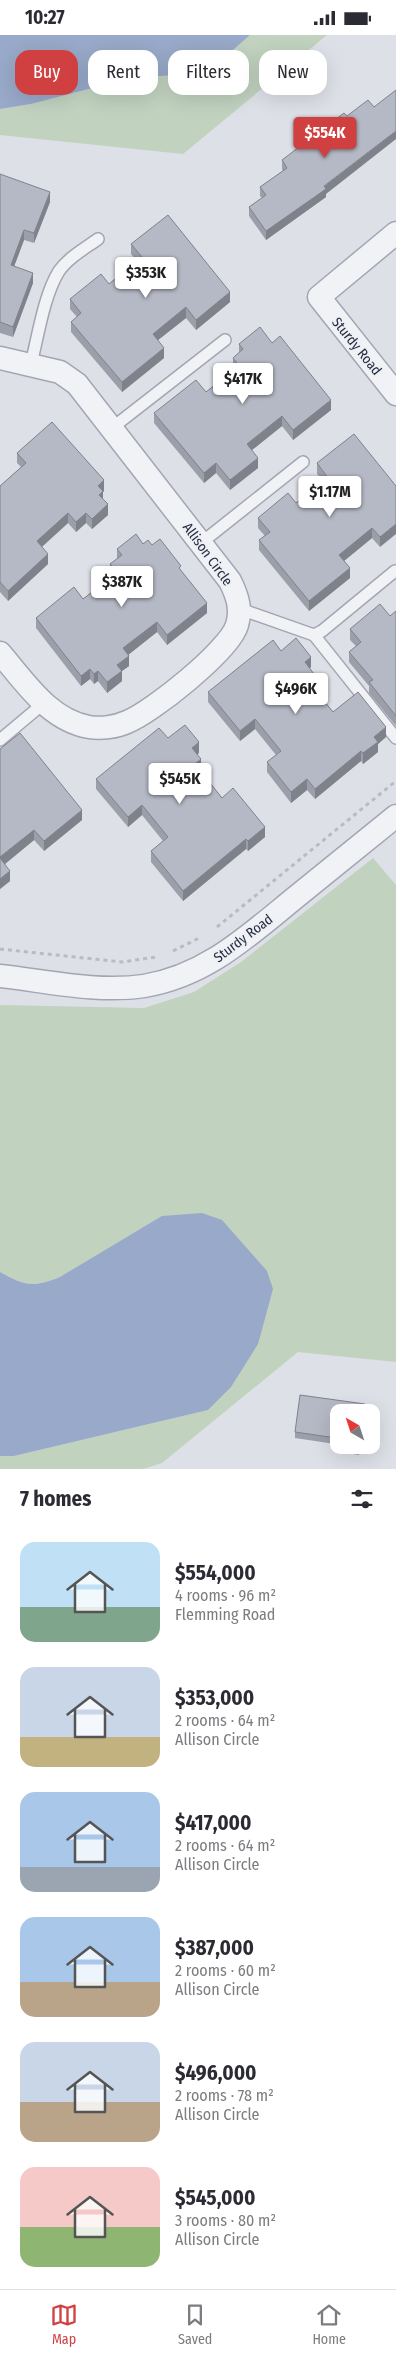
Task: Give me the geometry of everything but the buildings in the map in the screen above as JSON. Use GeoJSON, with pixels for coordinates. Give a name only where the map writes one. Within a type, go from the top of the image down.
{"type":"FeatureCollection","features":[{"type":"Feature","properties":{"kind":"street","name":"Sturdy Road"},"geometry":{"type":"LineString","coordinates":[[396,233],[319,297],[396,394]]}},
{"type":"Feature","properties":{"kind":"street","name":"Allison Circle"},"geometry":{"type":"LineString","coordinates":[[0,358],[60,372],[76,384],[230,581],[240,609]]}},
{"type":"Feature","properties":{"kind":"street"},"geometry":{"type":"LineString","coordinates":[[0,653],[44,703],[57,714],[91,728],[110,727],[127,723],[143,715],[217,654],[234,632],[240,609]]}},
{"type":"Feature","properties":{"kind":"street","name":"Sturdy Road"},"geometry":{"type":"LineString","coordinates":[[0,976],[106,988],[143,986],[180,977],[213,962],[396,816]]}},
{"type":"Feature","properties":{"kind":"lane"},"geometry":{"type":"LineString","coordinates":[[31,364],[52,284],[60,270],[70,259],[98,239]]}},
{"type":"Feature","properties":{"kind":"lane"},"geometry":{"type":"LineString","coordinates":[[112,428],[225,340]]}},
{"type":"Feature","properties":{"kind":"lane"},"geometry":{"type":"LineString","coordinates":[[201,543],[304,462]]}},
{"type":"Feature","properties":{"kind":"lane"},"geometry":{"type":"LineString","coordinates":[[314,635],[322,631],[395,571]]}},
{"type":"Feature","properties":{"kind":"lane"},"geometry":{"type":"LineString","coordinates":[[240,609],[314,635],[396,738]]}},
{"type":"Feature","properties":{"kind":"lane"},"geometry":{"type":"LineString","coordinates":[[0,740],[44,703]]}},
{"type":"Feature","properties":{"kind":"path"},"geometry":{"type":"LineString","coordinates":[[216,928],[396,781]]}},
{"type":"Feature","properties":{"kind":"path"},"geometry":{"type":"LineString","coordinates":[[172,951],[208,934]]}},
{"type":"Feature","properties":{"kind":"path"},"geometry":{"type":"LineString","coordinates":[[0,949],[122,962],[164,956]]}},
{"type":"Feature","properties":{"kind":"green space"},"geometry":{"type":"Polygon","coordinates":[[[250,35],[327,35],[309,50],[259,50],[259,91],[183,154],[0,135],[0,109],[31,104],[66,95],[78,95],[78,92],[88,89],[88,95],[158,95],[158,76],[168,76],[168,95],[249,95],[249,50],[233,50],[250,35]]]}},
{"type":"Feature","properties":{"kind":"green space"},"geometry":{"type":"Polygon","coordinates":[[[373,858],[396,885],[396,1362],[298,1352],[162,1463],[143,1469],[0,1469],[0,1456],[14,1456],[208,1410],[60,1277],[43,1283],[29,1284],[0,1272],[0,1005],[144,1008],[194,992],[241,962],[373,858]]]}},
{"type":"Feature","properties":{"kind":"water"},"geometry":{"type":"Polygon","coordinates":[[[0,35],[250,35],[233,50],[168,50],[168,76],[158,76],[158,50],[88,50],[88,89],[78,92],[78,50],[15,50],[15,95],[66,95],[31,104],[0,109],[0,35]]]}},
{"type":"Feature","properties":{"kind":"water"},"geometry":{"type":"Polygon","coordinates":[[[202,1213],[222,1220],[267,1271],[273,1289],[258,1344],[231,1387],[208,1410],[14,1456],[0,1456],[0,1272],[23,1283],[36,1284],[51,1281],[162,1216],[202,1213]]]}}]}
